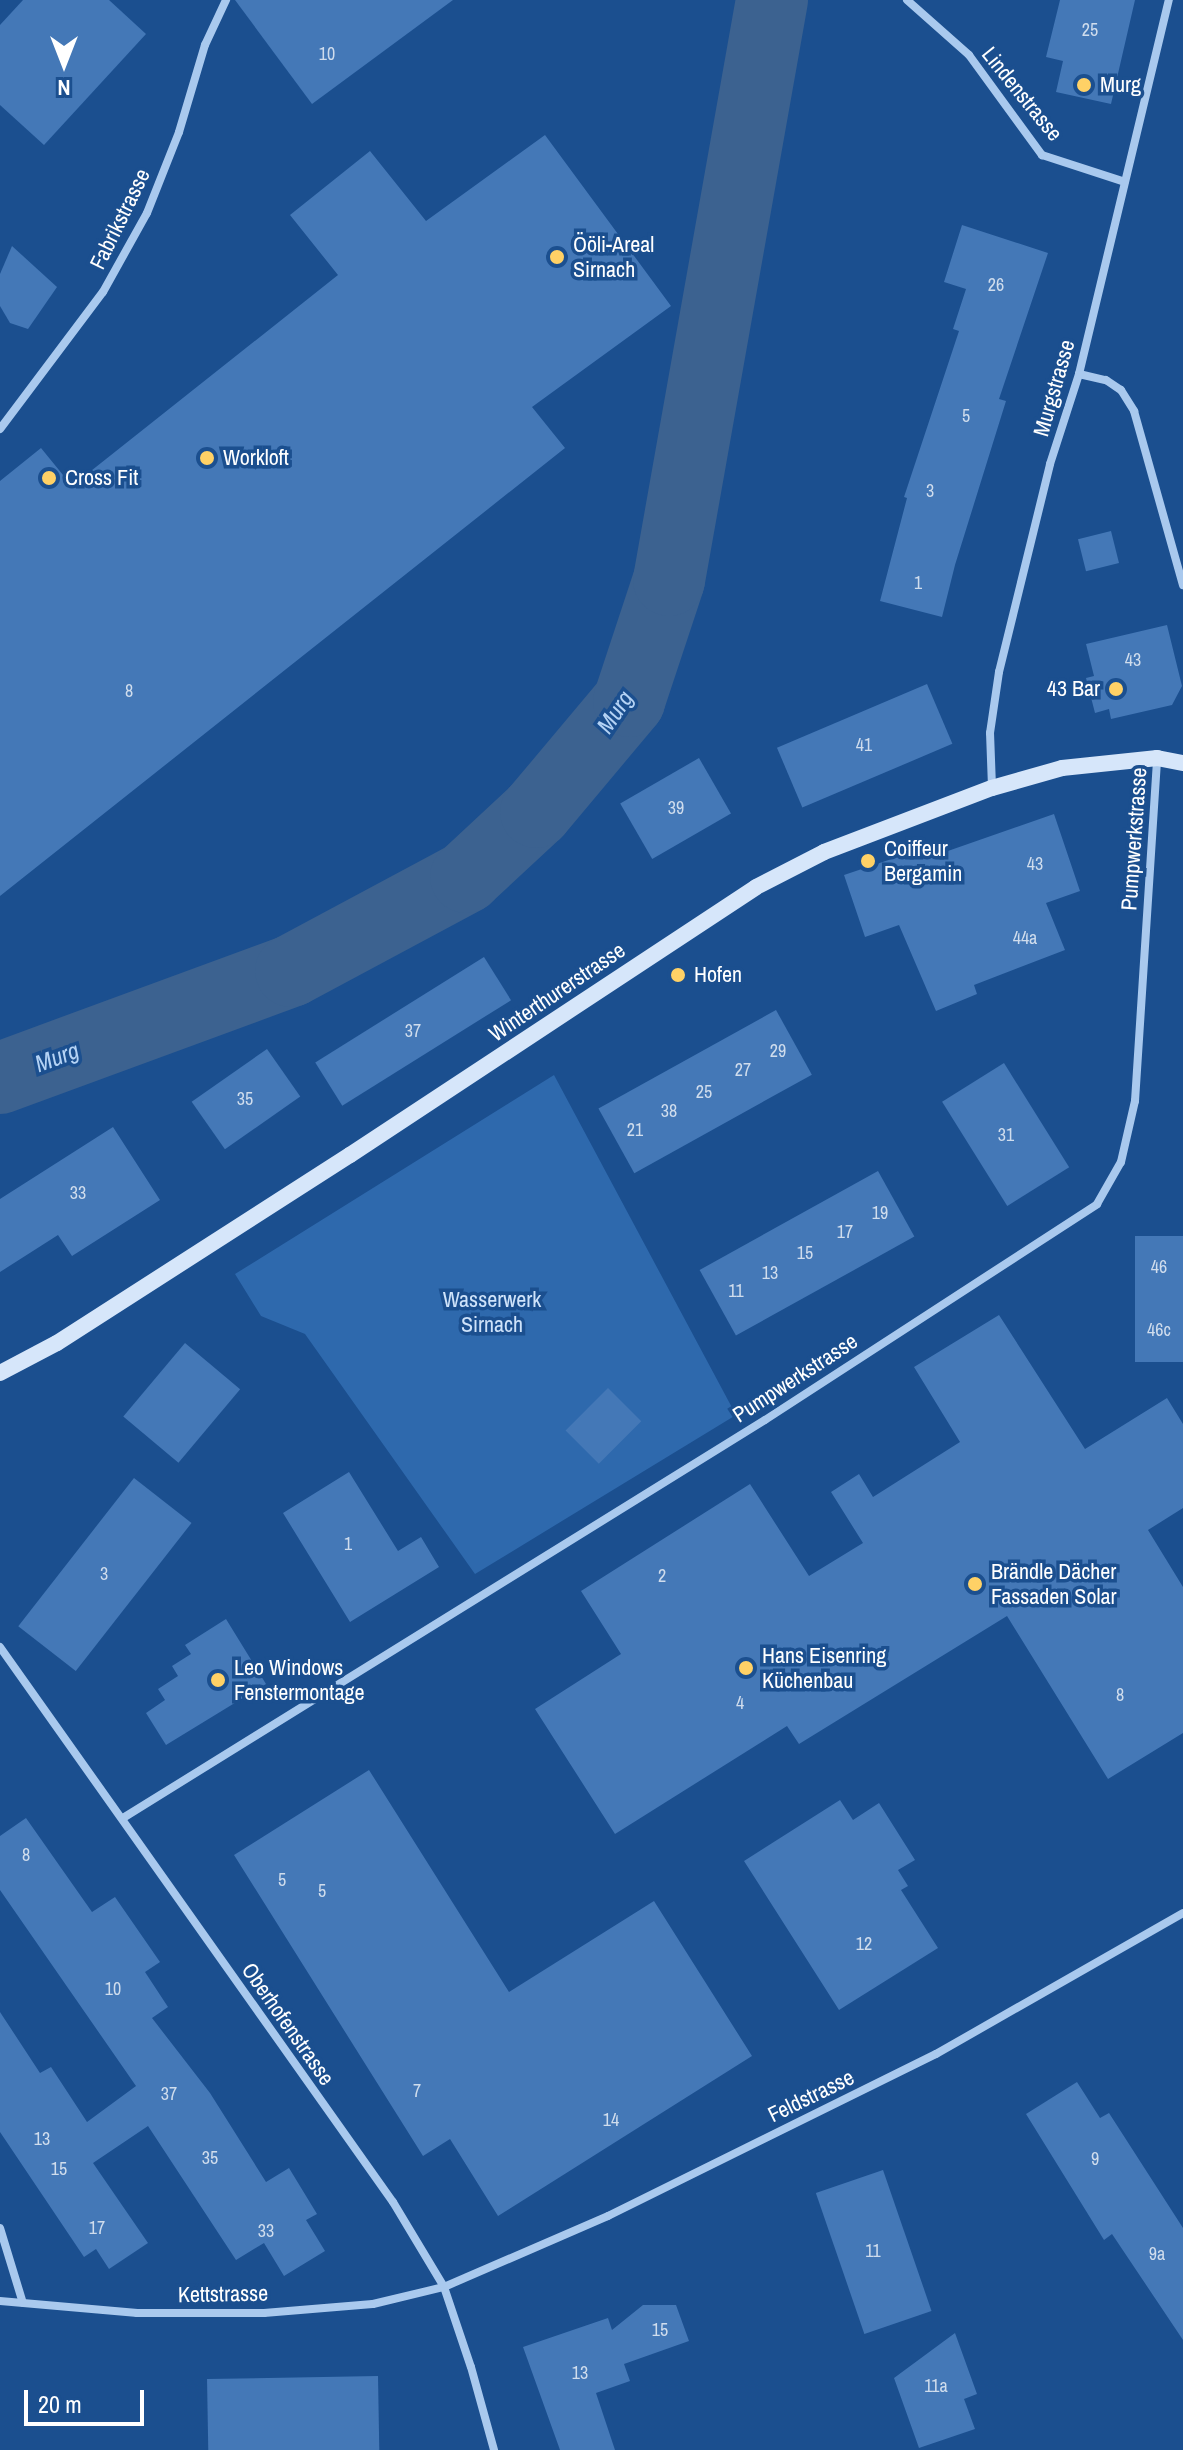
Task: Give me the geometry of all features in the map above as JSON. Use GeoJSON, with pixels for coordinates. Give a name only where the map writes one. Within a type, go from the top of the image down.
{"type":"FeatureCollection","features":[{"type":"Feature","properties":{"kind":"street","name":"Fabrikstrasse"},"geometry":{"type":"LineString","coordinates":[[0,429],[103,292],[147,213],[179,132],[205,45],[226,0]]}},
{"type":"Feature","properties":{"kind":"street","name":"Lindenstrasse"},"geometry":{"type":"LineString","coordinates":[[907,0],[969,55],[1042,155],[1125,182]]}},
{"type":"Feature","properties":{"kind":"street","name":"Murgstrasse"},"geometry":{"type":"LineString","coordinates":[[992,788],[990,733],[999,672],[1050,464],[1079,374],[1169,0]]}},
{"type":"Feature","properties":{"kind":"street"},"geometry":{"type":"LineString","coordinates":[[1079,374],[1106,380],[1121,390],[1134,411],[1183,585]]}},
{"type":"Feature","properties":{"kind":"street","name":"Winterthurerstrasse"},"geometry":{"type":"LineString","coordinates":[[0,1373],[57,1343],[137,1292],[756,887],[824,852],[992,788],[1062,768],[1157,758],[1183,763]]}},
{"type":"Feature","properties":{"kind":"street","name":"Pumpwerkstrasse"},"geometry":{"type":"LineString","coordinates":[[123,1818],[765,1420],[1097,1204],[1121,1162],[1135,1101],[1157,758]]}},
{"type":"Feature","properties":{"kind":"street","name":"Oberhofenstrasse"},"geometry":{"type":"LineString","coordinates":[[0,1647],[393,2202],[444,2287],[494,2450]]}},
{"type":"Feature","properties":{"kind":"street","name":"Feldstrasse"},"geometry":{"type":"LineString","coordinates":[[444,2287],[608,2216],[936,2054],[1183,1913]]}},
{"type":"Feature","properties":{"kind":"street"},"geometry":{"type":"LineString","coordinates":[[0,2228],[23,2303]]}},
{"type":"Feature","properties":{"kind":"street","name":"Kettstrasse"},"geometry":{"type":"LineString","coordinates":[[0,2301],[137,2313],[264,2313],[373,2304],[444,2287]]}},
{"type":"Feature","properties":{"kind":"green space","name":"Wasserwerk Sirnach"},"geometry":{"type":"Polygon","coordinates":[[[554,1075],[736,1415],[475,1574],[305,1334],[261,1316],[235,1274],[554,1075]]]}},
{"type":"Feature","properties":{"kind":"building"},"geometry":{"type":"Polygon","coordinates":[[[23,0],[109,0],[146,34],[44,145],[0,105],[0,25],[23,0]]]}},
{"type":"Feature","properties":{"kind":"building"},"geometry":{"type":"Polygon","coordinates":[[[235,0],[453,0],[312,104],[235,0]]]}},
{"type":"Feature","properties":{"kind":"building"},"geometry":{"type":"Polygon","coordinates":[[[1060,0],[1135,0],[1111,104],[1056,92],[1063,61],[1046,57],[1060,0]]]}},
{"type":"Feature","properties":{"kind":"building"},"geometry":{"type":"Polygon","coordinates":[[[545,135],[671,306],[532,407],[565,448],[0,896],[0,481],[41,448],[72,486],[338,275],[290,215],[370,151],[426,221],[545,135]]]}},
{"type":"Feature","properties":{"kind":"building"},"geometry":{"type":"Polygon","coordinates":[[[962,225],[1048,253],[999,399],[1006,401],[942,617],[880,601],[907,498],[904,497],[959,331],[953,329],[966,289],[944,282],[962,225]]]}},
{"type":"Feature","properties":{"kind":"building"},"geometry":{"type":"Polygon","coordinates":[[[12,246],[57,287],[28,329],[10,323],[0,306],[0,274],[12,246]]]}},
{"type":"Feature","properties":{"kind":"building"},"geometry":{"type":"Polygon","coordinates":[[[1111,531],[1119,563],[1086,571],[1078,539],[1111,531]]]}},
{"type":"Feature","properties":{"kind":"building"},"geometry":{"type":"Polygon","coordinates":[[[1167,625],[1182,686],[1172,705],[1111,719],[1109,709],[1095,713],[1086,678],[1094,676],[1086,644],[1167,625]]]}},
{"type":"Feature","properties":{"kind":"building"},"geometry":{"type":"Polygon","coordinates":[[[927,684],[952,744],[802,808],[777,748],[927,684]]]}},
{"type":"Feature","properties":{"kind":"building"},"geometry":{"type":"Polygon","coordinates":[[[699,758],[731,813],[652,859],[620,804],[699,758]]]}},
{"type":"Feature","properties":{"kind":"building"},"geometry":{"type":"Polygon","coordinates":[[[1054,814],[1080,891],[1046,903],[1065,950],[974,985],[977,994],[936,1011],[899,925],[865,937],[844,875],[942,842],[945,852],[1054,814]]]}},
{"type":"Feature","properties":{"kind":"building"},"geometry":{"type":"Polygon","coordinates":[[[484,957],[511,1000],[342,1106],[315,1062],[484,957]]]}},
{"type":"Feature","properties":{"kind":"building"},"geometry":{"type":"Polygon","coordinates":[[[776,1010],[812,1075],[634,1173],[598,1108],[776,1010]]]}},
{"type":"Feature","properties":{"kind":"building"},"geometry":{"type":"Polygon","coordinates":[[[267,1049],[300,1097],[225,1149],[192,1102],[267,1049]]]}},
{"type":"Feature","properties":{"kind":"building"},"geometry":{"type":"Polygon","coordinates":[[[1004,1063],[1069,1167],[1007,1206],[942,1102],[1004,1063]]]}},
{"type":"Feature","properties":{"kind":"building"},"geometry":{"type":"Polygon","coordinates":[[[113,1127],[160,1200],[72,1256],[58,1235],[0,1272],[0,1199],[113,1127]]]}},
{"type":"Feature","properties":{"kind":"building"},"geometry":{"type":"Polygon","coordinates":[[[878,1171],[914,1237],[736,1335],[700,1270],[878,1171]]]}},
{"type":"Feature","properties":{"kind":"building"},"geometry":{"type":"Polygon","coordinates":[[[1135,1236],[1183,1236],[1183,1362],[1135,1362],[1135,1236]]]}},
{"type":"Feature","properties":{"kind":"building"},"geometry":{"type":"Polygon","coordinates":[[[999,1315],[1085,1449],[1167,1398],[1183,1424],[1183,1508],[1148,1530],[1183,1587],[1183,1733],[1108,1779],[1007,1616],[799,1744],[787,1726],[615,1834],[535,1709],[621,1654],[581,1591],[750,1484],[809,1576],[863,1543],[831,1492],[859,1474],[873,1497],[960,1442],[914,1367],[999,1315]]]}},
{"type":"Feature","properties":{"kind":"building"},"geometry":{"type":"Polygon","coordinates":[[[185,1343],[240,1389],[178,1463],[123,1417],[185,1343]]]}},
{"type":"Feature","properties":{"kind":"building"},"geometry":{"type":"Polygon","coordinates":[[[608,1388],[641,1421],[599,1464],[566,1430],[608,1388]]]}},
{"type":"Feature","properties":{"kind":"building"},"geometry":{"type":"Polygon","coordinates":[[[349,1472],[398,1551],[421,1537],[439,1567],[350,1622],[283,1513],[349,1472]]]}},
{"type":"Feature","properties":{"kind":"building"},"geometry":{"type":"Polygon","coordinates":[[[134,1478],[192,1523],[76,1671],[18,1626],[134,1478]]]}},
{"type":"Feature","properties":{"kind":"building","name":"Leo Windows Fenstermontage"},"geometry":{"type":"Polygon","coordinates":[[[226,1619],[266,1684],[166,1745],[146,1713],[165,1700],[158,1689],[178,1676],[172,1666],[191,1654],[185,1645],[226,1619]]]}},
{"type":"Feature","properties":{"kind":"building"},"geometry":{"type":"Polygon","coordinates":[[[369,1770],[509,1992],[654,1901],[752,2056],[498,2216],[450,2139],[423,2156],[234,1855],[369,1770]]]}},
{"type":"Feature","properties":{"kind":"building"},"geometry":{"type":"Polygon","coordinates":[[[840,1800],[853,1820],[879,1803],[915,1860],[898,1870],[908,1886],[901,1890],[938,1948],[839,2010],[744,1861],[840,1800]]]}},
{"type":"Feature","properties":{"kind":"building"},"geometry":{"type":"Polygon","coordinates":[[[26,1818],[92,1912],[115,1897],[160,1962],[145,1972],[168,2007],[152,2018],[210,2093],[266,2182],[289,2168],[317,2214],[306,2220],[325,2251],[284,2276],[264,2243],[236,2260],[148,2126],[93,2163],[148,2243],[109,2269],[96,2249],[84,2257],[0,2132],[0,2012],[40,2073],[51,2067],[87,2122],[136,2086],[0,1890],[0,1836],[26,1818]]]}},
{"type":"Feature","properties":{"kind":"building"},"geometry":{"type":"Polygon","coordinates":[[[1077,2082],[1100,2118],[1109,2113],[1183,2228],[1183,2340],[1112,2234],[1104,2240],[1026,2114],[1077,2082]]]}},
{"type":"Feature","properties":{"kind":"building"},"geometry":{"type":"Polygon","coordinates":[[[883,2170],[932,2311],[864,2334],[816,2193],[883,2170]]]}},
{"type":"Feature","properties":{"kind":"building"},"geometry":{"type":"Polygon","coordinates":[[[643,2305],[676,2305],[689,2341],[624,2364],[630,2381],[596,2393],[615,2450],[560,2450],[523,2347],[608,2318],[612,2330],[643,2305]]]}},
{"type":"Feature","properties":{"kind":"building"},"geometry":{"type":"Polygon","coordinates":[[[955,2333],[977,2394],[964,2399],[975,2429],[919,2448],[894,2378],[955,2333]]]}},
{"type":"Feature","properties":{"kind":"building"},"geometry":{"type":"Polygon","coordinates":[[[378,2376],[379,2450],[208,2450],[207,2379],[378,2376]]]}},
{"type":"Feature","properties":{"kind":"waterway","name":"Murg"},"geometry":{"type":"LineString","coordinates":[[0,1078],[291,971],[466,877],[536,812],[629,701],[669,580],[772,0]]}},
{"type":"Feature","properties":{"kind":"place","name":"Murg"},"geometry":{"type":"Point","coordinates":[1084,85]}},
{"type":"Feature","properties":{"kind":"place","name":"Ööli-Areal Sirnach"},"geometry":{"type":"Point","coordinates":[557,257]}},
{"type":"Feature","properties":{"kind":"place","name":"Workloft"},"geometry":{"type":"Point","coordinates":[207,458]}},
{"type":"Feature","properties":{"kind":"place","name":"Cross Fit"},"geometry":{"type":"Point","coordinates":[49,478]}},
{"type":"Feature","properties":{"kind":"place","name":"43 Bar"},"geometry":{"type":"Point","coordinates":[1116,689]}},
{"type":"Feature","properties":{"kind":"place","name":"Coiffeur Bergamin"},"geometry":{"type":"Point","coordinates":[868,861]}},
{"type":"Feature","properties":{"kind":"place","name":"Hofen"},"geometry":{"type":"Point","coordinates":[678,975]}},
{"type":"Feature","properties":{"kind":"place","name":"Brändle Dächer Fassaden Solar"},"geometry":{"type":"Point","coordinates":[975,1584]}},
{"type":"Feature","properties":{"kind":"place","name":"Hans Eisenring Küchenbau"},"geometry":{"type":"Point","coordinates":[746,1668]}},
{"type":"Feature","properties":{"kind":"place","name":"Leo Windows Fenstermontage"},"geometry":{"type":"Point","coordinates":[218,1680]}}]}
